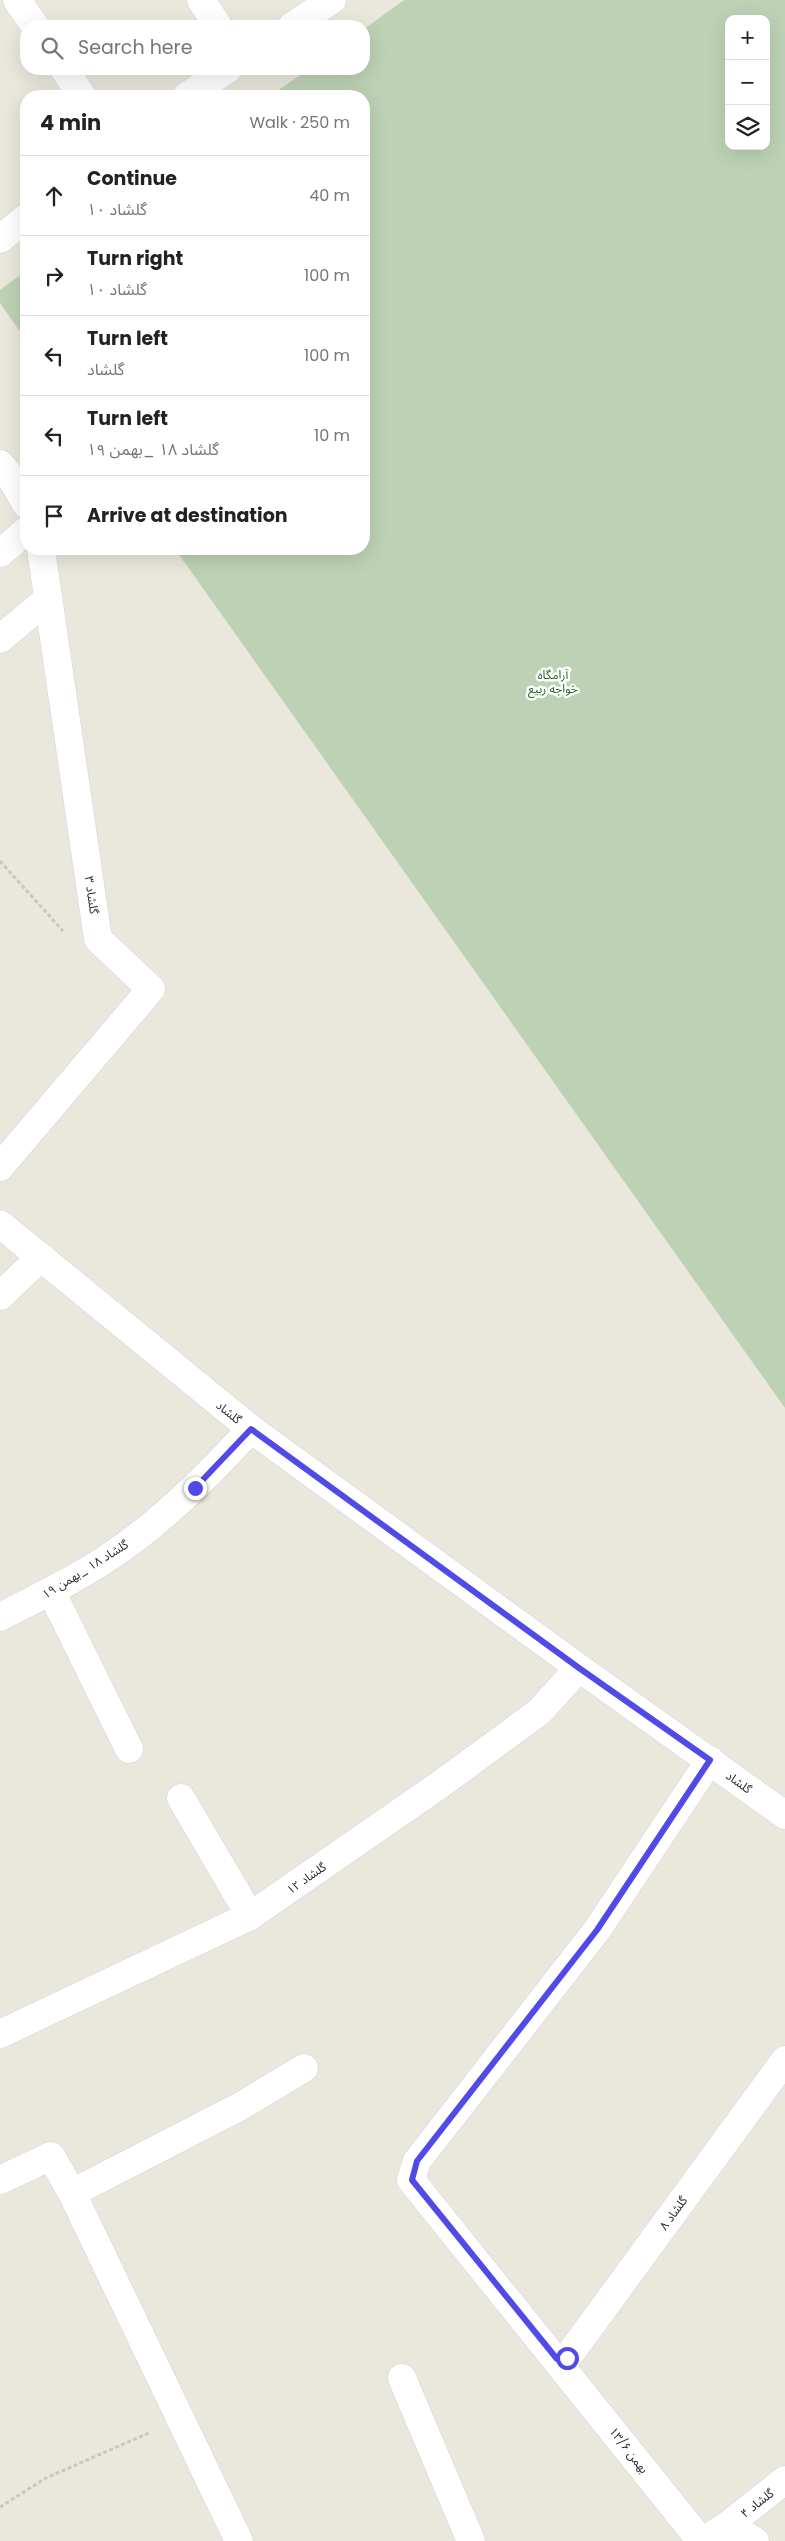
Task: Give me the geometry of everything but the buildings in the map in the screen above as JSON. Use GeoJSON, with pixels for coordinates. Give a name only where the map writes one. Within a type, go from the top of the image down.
{"type":"FeatureCollection","features":[{"type":"Feature","properties":{"kind":"street"},"geometry":{"type":"LineString","coordinates":[[17,0],[31,20]]}},
{"type":"Feature","properties":{"kind":"street"},"geometry":{"type":"LineString","coordinates":[[201,0],[214,20]]}},
{"type":"Feature","properties":{"kind":"street"},"geometry":{"type":"LineString","coordinates":[[301,20],[332,0]]}},
{"type":"Feature","properties":{"kind":"street"},"geometry":{"type":"LineString","coordinates":[[68,75],[78,90]]}},
{"type":"Feature","properties":{"kind":"street"},"geometry":{"type":"LineString","coordinates":[[196,90],[219,75]]}},
{"type":"Feature","properties":{"kind":"street"},"geometry":{"type":"LineString","coordinates":[[0,239],[20,223]]}},
{"type":"Feature","properties":{"kind":"street"},"geometry":{"type":"LineString","coordinates":[[0,464],[10,476],[20,494]]}},
{"type":"Feature","properties":{"kind":"street"},"geometry":{"type":"LineString","coordinates":[[0,553],[20,536]]}},
{"type":"Feature","properties":{"kind":"street","name":"گلشاد ۳"},"geometry":{"type":"LineString","coordinates":[[42,555],[98,939]]}},
{"type":"Feature","properties":{"kind":"street"},"geometry":{"type":"LineString","coordinates":[[0,639],[48,599]]}},
{"type":"Feature","properties":{"kind":"street"},"geometry":{"type":"LineString","coordinates":[[0,1167],[151,989],[98,939]]}},
{"type":"Feature","properties":{"kind":"street","name":"گلشاد"},"geometry":{"type":"LineString","coordinates":[[0,1224],[251,1429],[579,1668],[785,1815]]}},
{"type":"Feature","properties":{"kind":"street"},"geometry":{"type":"LineString","coordinates":[[0,1296],[41,1257]]}},
{"type":"Feature","properties":{"kind":"street","name":"گلشاد ۱۸ _بهمن ۱۹"},"geometry":{"type":"LineString","coordinates":[[0,1617],[51,1591],[122,1548],[195,1488],[251,1429]]}},
{"type":"Feature","properties":{"kind":"street"},"geometry":{"type":"LineString","coordinates":[[51,1591],[129,1749]]}},
{"type":"Feature","properties":{"kind":"street","name":"گلشاد ۱۲"},"geometry":{"type":"LineString","coordinates":[[0,2034],[250,1916],[438,1786],[539,1712],[579,1668]]}},
{"type":"Feature","properties":{"kind":"street","name":"بهمن ۱۳/۶"},"geometry":{"type":"LineString","coordinates":[[702,2541],[412,2180],[417,2161],[597,1930],[710,1760]]}},
{"type":"Feature","properties":{"kind":"street"},"geometry":{"type":"LineString","coordinates":[[181,1798],[250,1916]]}},
{"type":"Feature","properties":{"kind":"street","name":"گلشاد ۸"},"geometry":{"type":"LineString","coordinates":[[557,2359],[567,2358],[785,2060]]}},
{"type":"Feature","properties":{"kind":"street"},"geometry":{"type":"LineString","coordinates":[[72,2193],[242,2106],[304,2068]]}},
{"type":"Feature","properties":{"kind":"street"},"geometry":{"type":"LineString","coordinates":[[0,2180],[51,2156],[72,2193],[239,2541]]}},
{"type":"Feature","properties":{"kind":"street"},"geometry":{"type":"LineString","coordinates":[[402,2378],[471,2541]]}},
{"type":"Feature","properties":{"kind":"street","name":"گلشاد ۴"},"geometry":{"type":"LineString","coordinates":[[702,2541],[728,2525],[785,2480]]}},
{"type":"Feature","properties":{"kind":"street"},"geometry":{"type":"LineString","coordinates":[[728,2525],[755,2541]]}},
{"type":"Feature","properties":{"kind":"path"},"geometry":{"type":"LineString","coordinates":[[0,861],[59,928],[74,935],[98,939]]}},
{"type":"Feature","properties":{"kind":"path"},"geometry":{"type":"LineString","coordinates":[[0,2507],[46,2478],[181,2418]]}},
{"type":"Feature","properties":{"kind":"green space","name":"آرامگاه خواجه ربیع"},"geometry":{"type":"Polygon","coordinates":[[[404,0],[785,0],[785,1408],[179,555],[370,555],[370,90],[279,90],[300,75],[370,75],[370,25],[404,0]]]}},
{"type":"Feature","properties":{"kind":"green space"},"geometry":{"type":"Polygon","coordinates":[[[20,275],[20,331],[0,303],[0,290],[20,275]]]}},
{"type":"Feature","properties":{"kind":"route"},"geometry":{"type":"LineString","coordinates":[[195,1488],[251,1429],[579,1668],[710,1760],[597,1930],[417,2161],[412,2180],[557,2359],[567,2358]]}}]}
